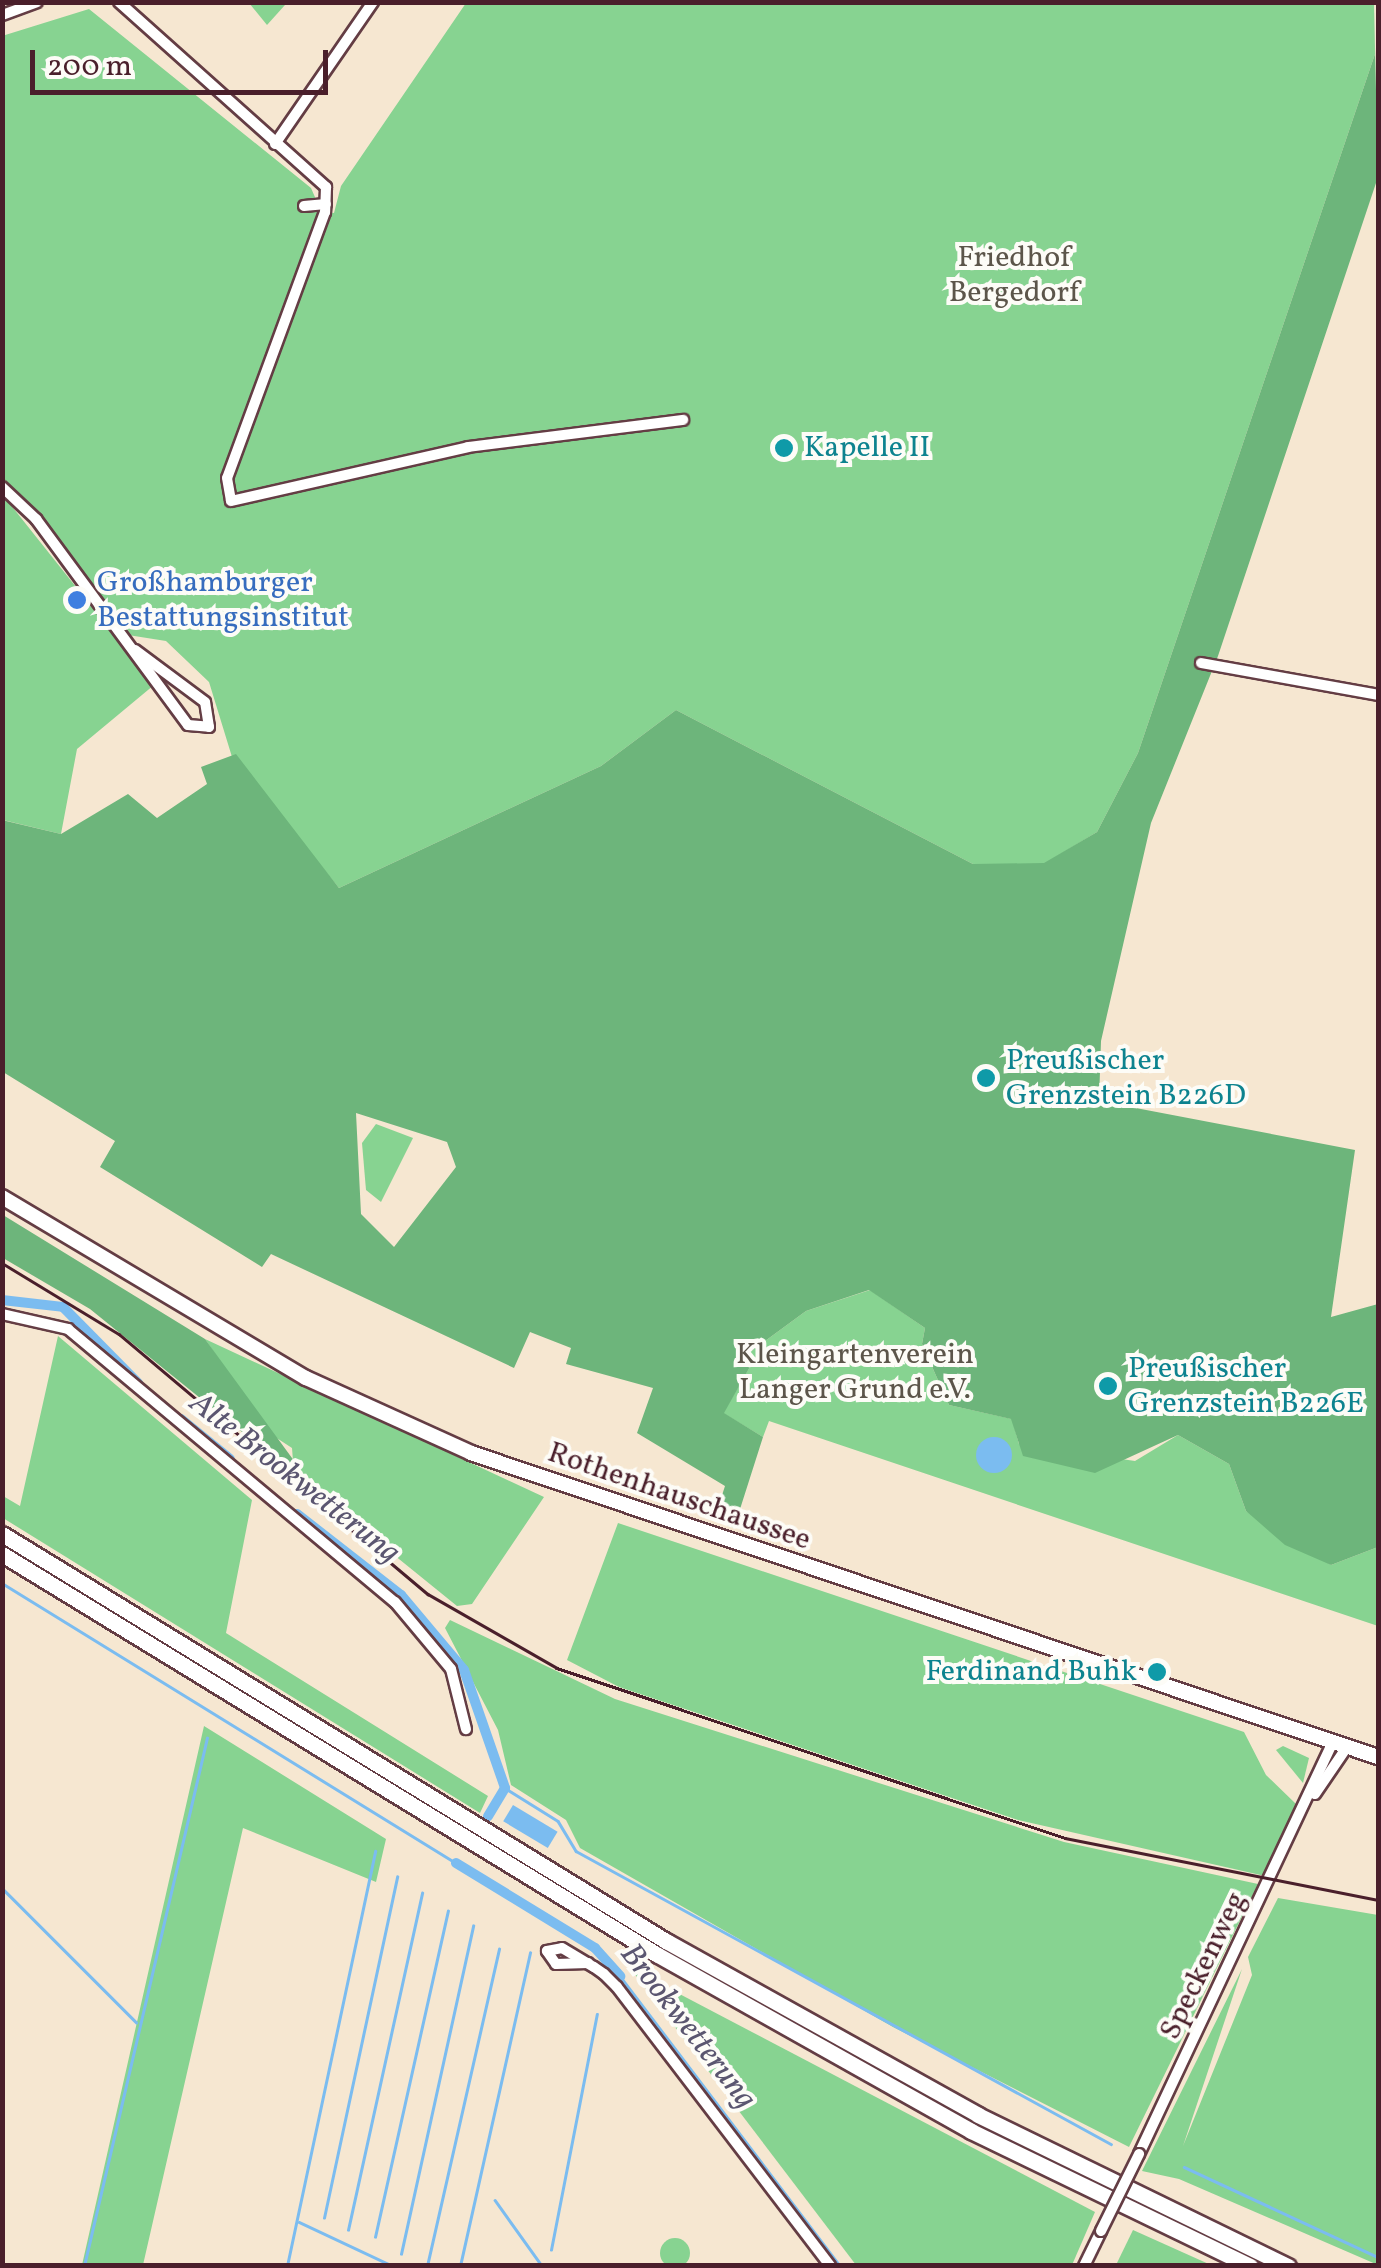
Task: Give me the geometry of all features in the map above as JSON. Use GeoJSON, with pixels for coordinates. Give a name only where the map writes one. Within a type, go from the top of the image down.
{"type":"FeatureCollection","features":[{"type":"Feature","properties":{"kind":"highway"},"geometry":{"type":"LineString","coordinates":[[2,1534],[683,1951],[978,2115],[1288,2266]]}},
{"type":"Feature","properties":{"kind":"highway"},"geometry":{"type":"LineString","coordinates":[[2,1554],[656,1954],[971,2130],[1250,2266]]}},
{"type":"Feature","properties":{"kind":"main road","name":"Rothenhauschaussee"},"geometry":{"type":"LineString","coordinates":[[2,1197],[306,1378],[471,1453],[1378,1757]]}},
{"type":"Feature","properties":{"kind":"street"},"geometry":{"type":"LineString","coordinates":[[2,15],[37,2]]}},
{"type":"Feature","properties":{"kind":"street"},"geometry":{"type":"LineString","coordinates":[[119,2],[326,187],[326,204],[226,478],[232,501],[468,448],[683,420]]}},
{"type":"Feature","properties":{"kind":"street"},"geometry":{"type":"LineString","coordinates":[[275,144],[373,2]]}},
{"type":"Feature","properties":{"kind":"street"},"geometry":{"type":"LineString","coordinates":[[304,206],[326,204]]}},
{"type":"Feature","properties":{"kind":"street"},"geometry":{"type":"LineString","coordinates":[[2,487],[135,650],[188,725],[210,727],[205,702],[135,650]]}},
{"type":"Feature","properties":{"kind":"street"},"geometry":{"type":"LineString","coordinates":[[1200,664],[1378,696]]}},
{"type":"Feature","properties":{"kind":"street"},"geometry":{"type":"LineString","coordinates":[[2,1314],[68,1329],[395,1602],[452,1669],[466,1730]]}},
{"type":"Feature","properties":{"kind":"street","name":"Speckenweg"},"geometry":{"type":"LineString","coordinates":[[1084,2266],[1339,1745]]}},
{"type":"Feature","properties":{"kind":"street"},"geometry":{"type":"LineString","coordinates":[[588,1963],[617,1987],[830,2266]]}},
{"type":"Feature","properties":{"kind":"green space"},"geometry":{"type":"Polygon","coordinates":[[[249,3],[282,3],[285,5],[267,25],[249,3]]]}},
{"type":"Feature","properties":{"kind":"green space","name":"Friedhof Bergedorf"},"geometry":{"type":"Polygon","coordinates":[[[466,3],[1374,3],[1375,54],[1138,753],[1097,832],[1044,864],[973,864],[676,710],[601,766],[339,888],[232,757],[209,682],[166,641],[128,635],[3,479],[2,36],[89,9],[311,188],[321,211],[334,213],[341,186],[466,3]]]}},
{"type":"Feature","properties":{"kind":"green space"},"geometry":{"type":"Polygon","coordinates":[[[1374,3],[1378,177],[1218,656],[1151,823],[1101,1041],[1099,1101],[1355,1150],[1331,1317],[1378,1304],[1378,1547],[1331,1565],[1285,1545],[1246,1511],[1229,1464],[1178,1435],[1095,1473],[1023,1456],[1011,1419],[949,1405],[922,1344],[925,1328],[869,1290],[806,1311],[746,1355],[751,1365],[724,1413],[763,1437],[734,1528],[714,1520],[725,1486],[637,1433],[653,1388],[566,1364],[571,1348],[530,1332],[514,1368],[271,1254],[262,1267],[100,1167],[115,1141],[3,1072],[2,820],[61,834],[128,794],[157,818],[207,784],[201,767],[236,754],[339,888],[601,766],[676,710],[973,864],[1044,863],[1097,832],[1138,753],[1375,54],[1374,3]],[[356,1113],[361,1214],[394,1247],[456,1167],[447,1142],[356,1113]]]}},
{"type":"Feature","properties":{"kind":"green space"},"geometry":{"type":"Polygon","coordinates":[[[2,494],[154,685],[77,749],[61,834],[3,820],[2,494]]]}},
{"type":"Feature","properties":{"kind":"green space"},"geometry":{"type":"Polygon","coordinates":[[[376,1124],[413,1138],[381,1202],[366,1190],[362,1143],[376,1124]]]}},
{"type":"Feature","properties":{"kind":"green space"},"geometry":{"type":"Polygon","coordinates":[[[3,1215],[205,1339],[300,1469],[294,1474],[90,1309],[3,1258],[3,1215]]]}},
{"type":"Feature","properties":{"kind":"green space","name":"Kleingartenverein Langer Grund e.V."},"geometry":{"type":"Polygon","coordinates":[[[870,1290],[925,1328],[922,1344],[949,1405],[1012,1419],[1019,1444],[1135,1461],[1178,1435],[1229,1464],[1246,1511],[1331,1565],[1378,1547],[1378,1626],[769,1421],[763,1437],[723,1413],[751,1365],[746,1355],[806,1311],[870,1290]]]}},
{"type":"Feature","properties":{"kind":"green space"},"geometry":{"type":"Polygon","coordinates":[[[58,1336],[252,1500],[226,1633],[488,1796],[480,1813],[3,1518],[3,1496],[20,1506],[58,1336]]]}},
{"type":"Feature","properties":{"kind":"green space"},"geometry":{"type":"Polygon","coordinates":[[[205,1339],[544,1497],[472,1604],[457,1606],[294,1474],[292,1448],[269,1433],[205,1339]]]}},
{"type":"Feature","properties":{"kind":"green space"},"geometry":{"type":"Polygon","coordinates":[[[618,1523],[1244,1732],[1266,1775],[1296,1804],[1265,1876],[1018,1820],[619,1687],[567,1660],[618,1523]]]}},
{"type":"Feature","properties":{"kind":"green space"},"geometry":{"type":"Polygon","coordinates":[[[450,1620],[615,1699],[1064,1842],[1258,1884],[1129,2147],[893,2027],[580,1848],[566,1820],[511,1785],[498,1730],[445,1628],[450,1620]]]}},
{"type":"Feature","properties":{"kind":"green space"},"geometry":{"type":"Polygon","coordinates":[[[204,1726],[386,1839],[376,1882],[243,1828],[143,2265],[82,2265],[204,1726]]]}},
{"type":"Feature","properties":{"kind":"green space"},"geometry":{"type":"Polygon","coordinates":[[[1283,1746],[1309,1758],[1303,1783],[1276,1750],[1283,1746]]]}},
{"type":"Feature","properties":{"kind":"green space"},"geometry":{"type":"Polygon","coordinates":[[[1278,1898],[1378,1915],[1378,2265],[1179,2179],[1142,2171],[1242,1969],[1183,2146],[1252,1975],[1248,1957],[1278,1898]]]}},
{"type":"Feature","properties":{"kind":"green space"},"geometry":{"type":"Polygon","coordinates":[[[630,1968],[1095,2212],[1072,2265],[856,2265],[630,1968]]]}},
{"type":"Feature","properties":{"kind":"green space"},"geometry":{"type":"Polygon","coordinates":[[[1133,2230],[1211,2265],[1116,2265],[1133,2230]]]}},
{"type":"Feature","properties":{"kind":"green space"},"geometry":{"type":"Polygon","coordinates":[[[675,2238],[686,2242],[690,2253],[686,2264],[675,2268],[664,2264],[660,2253],[664,2242],[675,2238]]]}},
{"type":"Feature","properties":{"kind":"water"},"geometry":{"type":"Polygon","coordinates":[[[994,1437],[1007,1442],[1012,1455],[1007,1468],[994,1473],[981,1468],[976,1455],[981,1442],[994,1437]]]}},
{"type":"Feature","properties":{"kind":"water"},"geometry":{"type":"Polygon","coordinates":[[[513,1805],[558,1832],[548,1848],[503,1821],[513,1805]]]}},
{"type":"Feature","properties":{"kind":"waterway","name":"Alte Brookwetterung"},"geometry":{"type":"LineString","coordinates":[[2,1300],[63,1307],[138,1383]]}},
{"type":"Feature","properties":{"kind":"waterway","name":"Alte Brookwetterung"},"geometry":{"type":"LineString","coordinates":[[181,1419],[230,1459]]}},
{"type":"Feature","properties":{"kind":"waterway","name":"Alte Brookwetterung"},"geometry":{"type":"LineString","coordinates":[[297,1514],[401,1595],[464,1670],[505,1788],[488,1816]]}},
{"type":"Feature","properties":{"kind":"waterway"},"geometry":{"type":"LineString","coordinates":[[2,1583],[456,1863]]}},
{"type":"Feature","properties":{"kind":"waterway"},"geometry":{"type":"LineString","coordinates":[[84,2266],[207,1738]]}},
{"type":"Feature","properties":{"kind":"waterway"},"geometry":{"type":"LineString","coordinates":[[505,1788],[558,1821],[576,1851],[1111,2144]]}},
{"type":"Feature","properties":{"kind":"waterway"},"geometry":{"type":"LineString","coordinates":[[287,2266],[375,1851]]}},
{"type":"Feature","properties":{"kind":"waterway","name":"Brookwetterung"},"geometry":{"type":"LineString","coordinates":[[456,1863],[595,1948],[620,1976]]}},
{"type":"Feature","properties":{"kind":"waterway"},"geometry":{"type":"LineString","coordinates":[[324,2218],[397,1877]]}},
{"type":"Feature","properties":{"kind":"waterway"},"geometry":{"type":"LineString","coordinates":[[2,1888],[136,2022]]}},
{"type":"Feature","properties":{"kind":"waterway"},"geometry":{"type":"LineString","coordinates":[[348,2230],[422,1893]]}},
{"type":"Feature","properties":{"kind":"waterway"},"geometry":{"type":"LineString","coordinates":[[375,2237],[448,1911]]}},
{"type":"Feature","properties":{"kind":"waterway"},"geometry":{"type":"LineString","coordinates":[[401,2254],[473,1926]]}},
{"type":"Feature","properties":{"kind":"waterway"},"geometry":{"type":"LineString","coordinates":[[427,2266],[499,1949]]}},
{"type":"Feature","properties":{"kind":"waterway"},"geometry":{"type":"LineString","coordinates":[[460,2266],[530,1953]]}},
{"type":"Feature","properties":{"kind":"waterway","name":"Brookwetterung"},"geometry":{"type":"LineString","coordinates":[[620,1976],[840,2266]]}},
{"type":"Feature","properties":{"kind":"waterway"},"geometry":{"type":"LineString","coordinates":[[551,2250],[597,2014]]}},
{"type":"Feature","properties":{"kind":"waterway"},"geometry":{"type":"LineString","coordinates":[[1184,2167],[1378,2257]]}},
{"type":"Feature","properties":{"kind":"waterway"},"geometry":{"type":"LineString","coordinates":[[495,2200],[542,2266]]}},
{"type":"Feature","properties":{"kind":"waterway"},"geometry":{"type":"LineString","coordinates":[[299,2222],[393,2266]]}},
{"type":"Feature","properties":{"kind":"railway"},"geometry":{"type":"LineString","coordinates":[[2,1263],[119,1334],[428,1594],[557,1668],[1065,1838],[1378,1900]]}},
{"type":"Feature","properties":{"kind":"place","name":"Kapelle II"},"geometry":{"type":"Point","coordinates":[784,448]}},
{"type":"Feature","properties":{"kind":"place","name":"Großhamburger Bestattungsinstitut"},"geometry":{"type":"Point","coordinates":[77,600]}},
{"type":"Feature","properties":{"kind":"place","name":"Preußischer Grenzstein B226D"},"geometry":{"type":"Point","coordinates":[986,1078]}},
{"type":"Feature","properties":{"kind":"place","name":"Preußischer Grenzstein B226E"},"geometry":{"type":"Point","coordinates":[1108,1386]}},
{"type":"Feature","properties":{"kind":"place","name":"Ferdinand Buhk"},"geometry":{"type":"Point","coordinates":[1157,1672]}}]}
